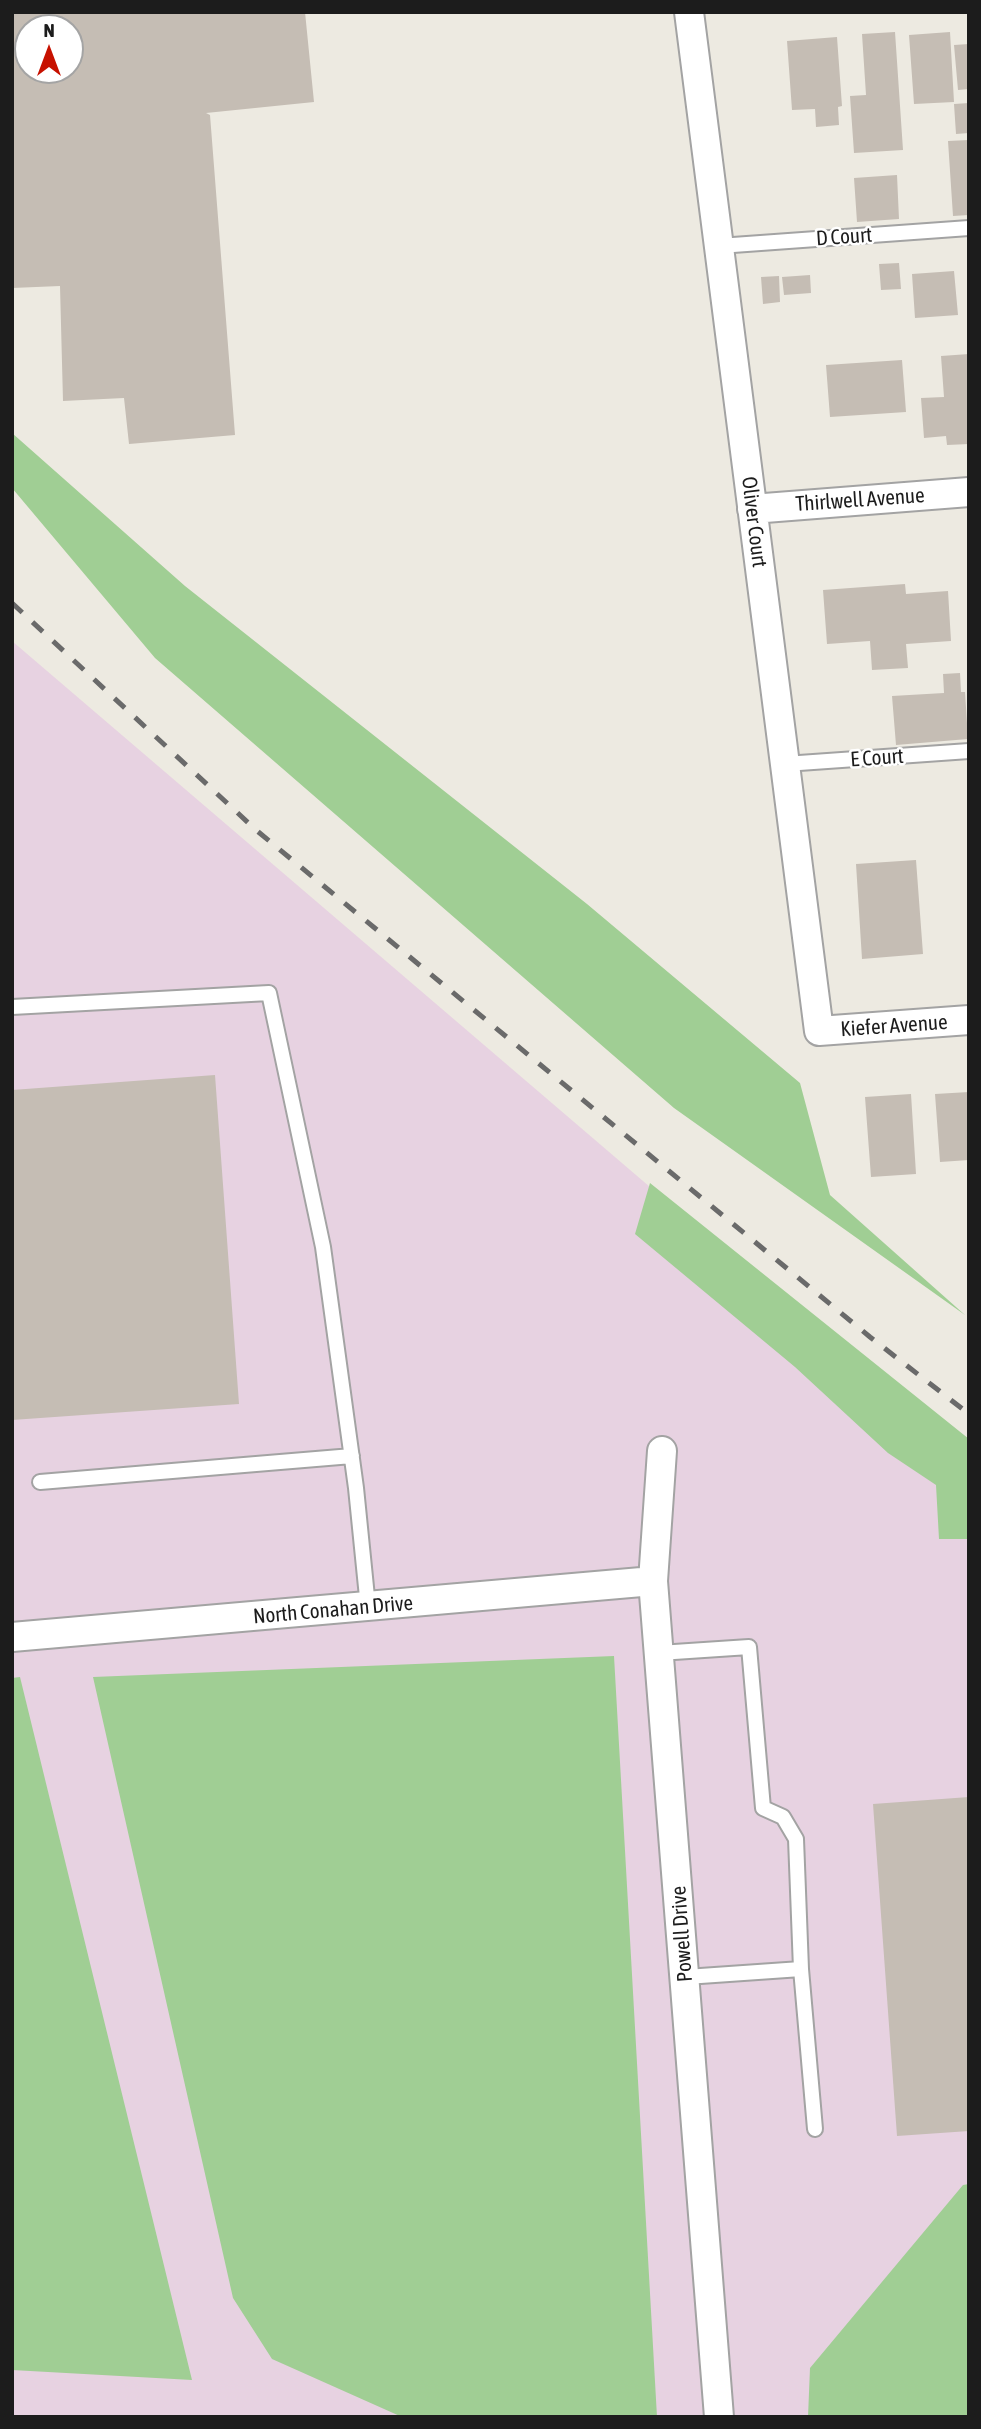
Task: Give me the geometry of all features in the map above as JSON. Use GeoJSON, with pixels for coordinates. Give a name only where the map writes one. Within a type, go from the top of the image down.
{"type":"FeatureCollection","features":[{"type":"Feature","properties":{"kind":"street","name":"Oliver Court"},"geometry":{"type":"LineString","coordinates":[[689,12],[819,1031]]}},
{"type":"Feature","properties":{"kind":"street","name":"Thirlwell Avenue"},"geometry":{"type":"LineString","coordinates":[[752,509],[969,492]]}},
{"type":"Feature","properties":{"kind":"street","name":"Kiefer Avenue"},"geometry":{"type":"LineString","coordinates":[[819,1031],[969,1020]]}},
{"type":"Feature","properties":{"kind":"street","name":"Powell Drive"},"geometry":{"type":"LineString","coordinates":[[662,1451],[653,1581],[719,2417]]}},
{"type":"Feature","properties":{"kind":"street","name":"North Conahan Drive"},"geometry":{"type":"LineString","coordinates":[[12,1637],[653,1581]]}},
{"type":"Feature","properties":{"kind":"lane","name":"D Court"},"geometry":{"type":"LineString","coordinates":[[719,246],[969,228]]}},
{"type":"Feature","properties":{"kind":"lane","name":"E Court"},"geometry":{"type":"LineString","coordinates":[[785,764],[969,751]]}},
{"type":"Feature","properties":{"kind":"lane"},"geometry":{"type":"LineString","coordinates":[[12,1007],[269,992],[323,1247],[352,1456],[368,1607]]}},
{"type":"Feature","properties":{"kind":"lane"},"geometry":{"type":"LineString","coordinates":[[40,1482],[352,1456]]}},
{"type":"Feature","properties":{"kind":"lane"},"geometry":{"type":"LineString","coordinates":[[659,1653],[749,1647],[763,1808],[783,1817],[796,1839],[801,1969],[815,2129]]}},
{"type":"Feature","properties":{"kind":"lane"},"geometry":{"type":"LineString","coordinates":[[685,1977],[801,1969]]}},
{"type":"Feature","properties":{"kind":"shaded area"},"geometry":{"type":"Polygon","coordinates":[[[12,641],[969,1460],[969,2417],[12,2417],[12,641]]]}},
{"type":"Feature","properties":{"kind":"green space"},"geometry":{"type":"Polygon","coordinates":[[[12,433],[185,586],[587,904],[800,1083],[830,1195],[965,1315],[674,1108],[155,658],[12,488],[12,433]]]}},
{"type":"Feature","properties":{"kind":"green space"},"geometry":{"type":"Polygon","coordinates":[[[650,1183],[969,1439],[969,1539],[939,1539],[936,1485],[888,1453],[795,1367],[635,1234],[650,1183]]]}},
{"type":"Feature","properties":{"kind":"green space"},"geometry":{"type":"Polygon","coordinates":[[[614,1656],[657,2417],[402,2417],[272,2359],[233,2298],[93,1677],[614,1656]]]}},
{"type":"Feature","properties":{"kind":"green space"},"geometry":{"type":"Polygon","coordinates":[[[20,1677],[192,2380],[12,2370],[12,1678],[20,1677]]]}},
{"type":"Feature","properties":{"kind":"green space"},"geometry":{"type":"Polygon","coordinates":[[[969,2184],[969,2417],[808,2417],[810,2368],[963,2185],[969,2184]]]}},
{"type":"Feature","properties":{"kind":"building"},"geometry":{"type":"Polygon","coordinates":[[[12,12],[305,12],[314,102],[206,113],[210,115],[235,435],[129,444],[124,398],[63,401],[60,286],[12,288],[12,12]]]}},
{"type":"Feature","properties":{"kind":"building"},"geometry":{"type":"Polygon","coordinates":[[[895,32],[903,150],[854,153],[850,96],[866,95],[862,34],[895,32]]]}},
{"type":"Feature","properties":{"kind":"building"},"geometry":{"type":"Polygon","coordinates":[[[950,32],[954,102],[914,104],[909,35],[950,32]]]}},
{"type":"Feature","properties":{"kind":"building"},"geometry":{"type":"Polygon","coordinates":[[[837,37],[842,106],[838,107],[839,125],[816,127],[815,109],[792,110],[787,41],[837,37]]]}},
{"type":"Feature","properties":{"kind":"building"},"geometry":{"type":"Polygon","coordinates":[[[969,44],[969,89],[958,90],[954,45],[969,44]]]}},
{"type":"Feature","properties":{"kind":"building"},"geometry":{"type":"Polygon","coordinates":[[[969,103],[969,133],[956,134],[954,104],[969,103]]]}},
{"type":"Feature","properties":{"kind":"building"},"geometry":{"type":"Polygon","coordinates":[[[969,140],[969,215],[953,216],[948,141],[969,140]]]}},
{"type":"Feature","properties":{"kind":"building"},"geometry":{"type":"Polygon","coordinates":[[[897,175],[899,219],[857,222],[854,178],[897,175]]]}},
{"type":"Feature","properties":{"kind":"building"},"geometry":{"type":"Polygon","coordinates":[[[899,263],[901,289],[881,290],[879,264],[899,263]]]}},
{"type":"Feature","properties":{"kind":"building"},"geometry":{"type":"Polygon","coordinates":[[[954,271],[958,315],[915,318],[912,274],[954,271]]]}},
{"type":"Feature","properties":{"kind":"building"},"geometry":{"type":"Polygon","coordinates":[[[810,275],[811,293],[784,295],[782,277],[810,275]]]}},
{"type":"Feature","properties":{"kind":"building"},"geometry":{"type":"Polygon","coordinates":[[[779,276],[780,302],[763,304],[761,277],[779,276]]]}},
{"type":"Feature","properties":{"kind":"building"},"geometry":{"type":"Polygon","coordinates":[[[969,354],[969,444],[947,445],[946,436],[924,438],[921,398],[944,397],[941,356],[969,354]]]}},
{"type":"Feature","properties":{"kind":"building"},"geometry":{"type":"Polygon","coordinates":[[[902,360],[906,412],[830,417],[826,365],[902,360]]]}},
{"type":"Feature","properties":{"kind":"building"},"geometry":{"type":"Polygon","coordinates":[[[905,584],[906,594],[948,591],[951,641],[906,644],[908,668],[872,670],[870,641],[827,644],[823,590],[905,584]]]}},
{"type":"Feature","properties":{"kind":"building"},"geometry":{"type":"Polygon","coordinates":[[[960,673],[961,692],[965,692],[968,739],[896,745],[892,696],[944,693],[943,674],[960,673]]]}},
{"type":"Feature","properties":{"kind":"building"},"geometry":{"type":"Polygon","coordinates":[[[916,860],[923,954],[862,959],[856,864],[916,860]]]}},
{"type":"Feature","properties":{"kind":"building"},"geometry":{"type":"Polygon","coordinates":[[[215,1075],[239,1404],[12,1420],[12,1090],[215,1075]]]}},
{"type":"Feature","properties":{"kind":"building"},"geometry":{"type":"Polygon","coordinates":[[[969,1092],[969,1160],[940,1162],[935,1094],[969,1092]]]}},
{"type":"Feature","properties":{"kind":"building"},"geometry":{"type":"Polygon","coordinates":[[[911,1094],[916,1174],[871,1177],[865,1097],[911,1094]]]}},
{"type":"Feature","properties":{"kind":"building"},"geometry":{"type":"Polygon","coordinates":[[[969,1797],[969,2131],[897,2136],[873,1804],[969,1797]]]}},
{"type":"Feature","properties":{"kind":"railway"},"geometry":{"type":"LineString","coordinates":[[12,603],[256,830],[870,1337],[969,1414]]}}]}
